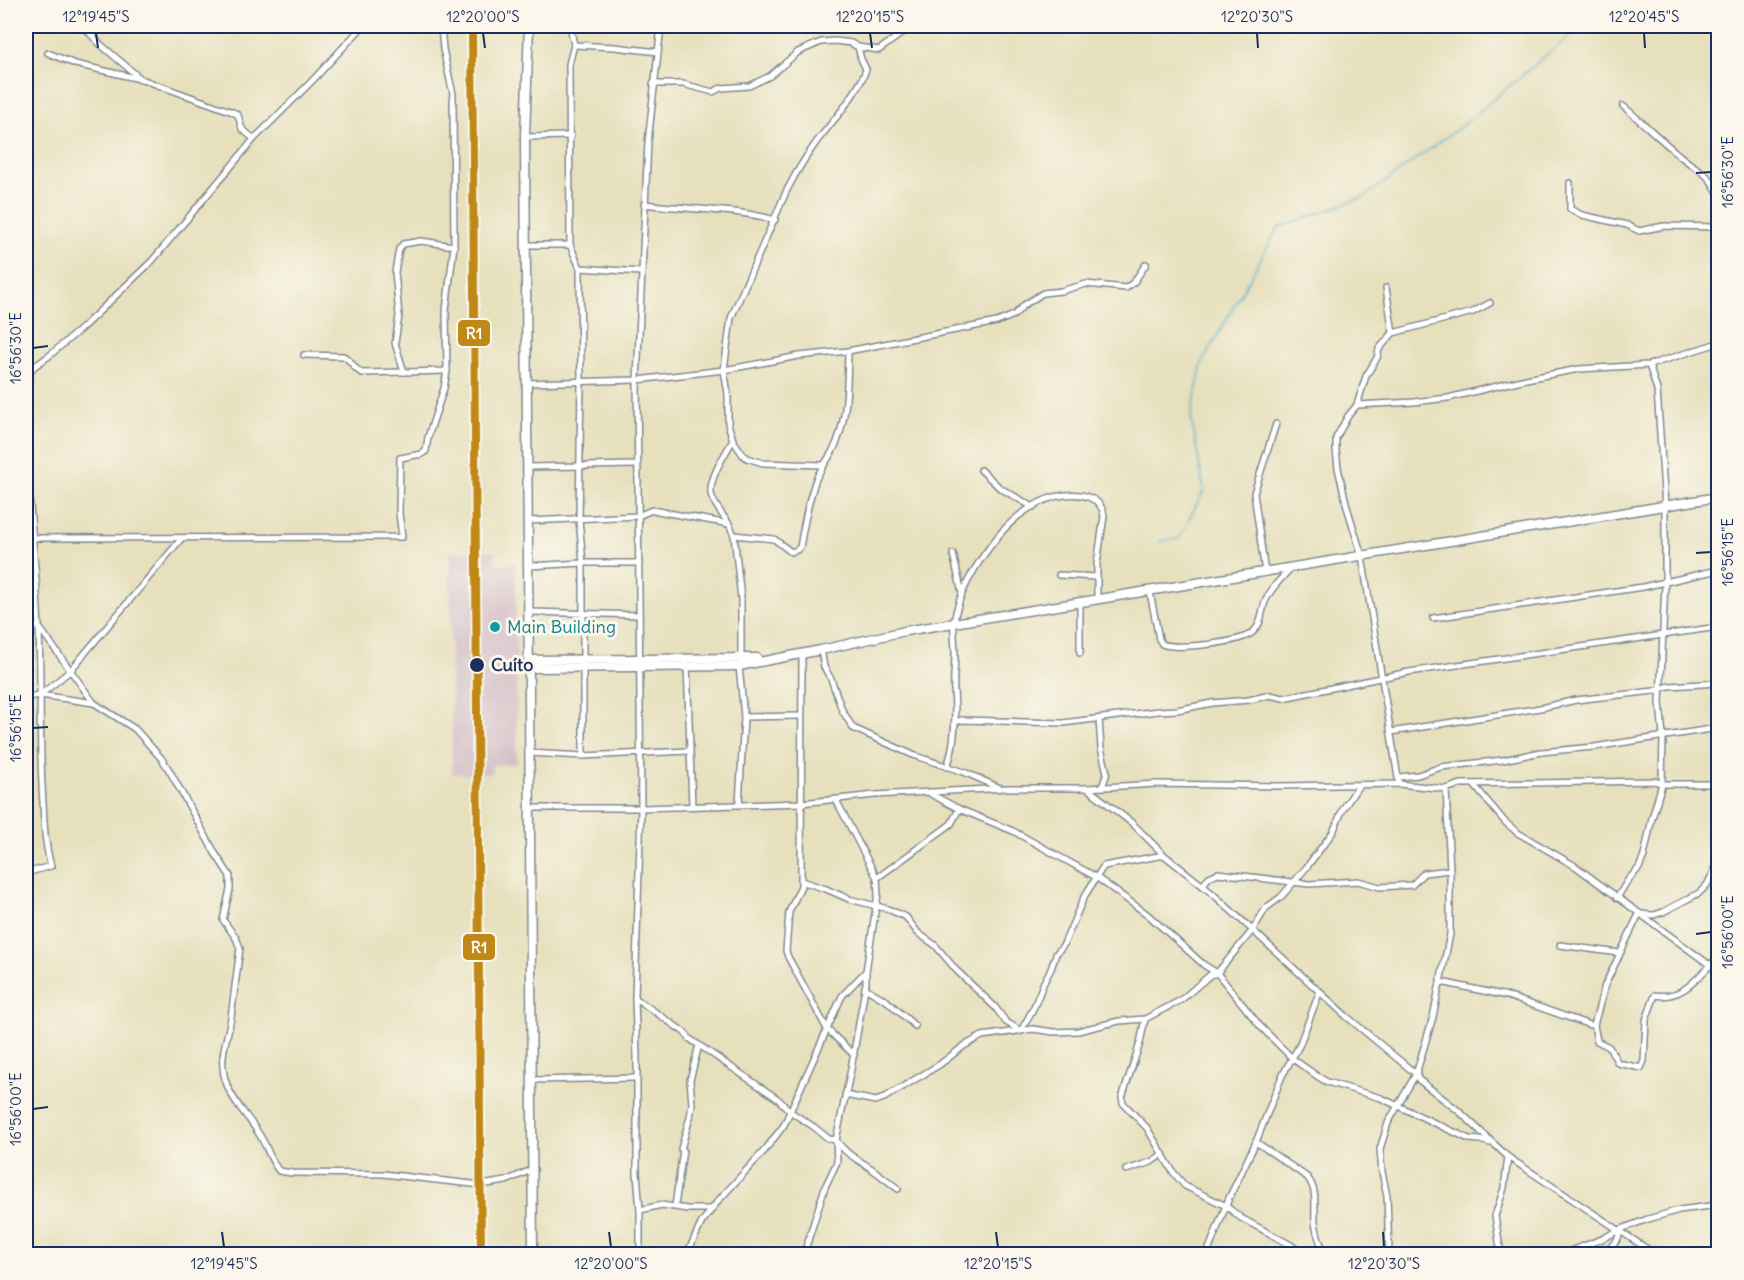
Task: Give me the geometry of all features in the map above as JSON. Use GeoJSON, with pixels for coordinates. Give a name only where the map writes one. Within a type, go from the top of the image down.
{"type":"FeatureCollection","features":[{"type":"Feature","properties":{"kind":"main road"},"geometry":{"type":"LineString","coordinates":[[530,26],[525,137],[533,1254]]}},
{"type":"Feature","properties":{"kind":"main road"},"geometry":{"type":"LineString","coordinates":[[530,664],[740,662],[779,658],[954,622],[1150,592],[1719,497]]}},
{"type":"Feature","properties":{"kind":"street"},"geometry":{"type":"LineString","coordinates":[[82,26],[141,79]]}},
{"type":"Feature","properties":{"kind":"street"},"geometry":{"type":"LineString","coordinates":[[26,873],[51,866],[46,849],[41,778],[39,627],[34,538],[28,485],[26,418],[27,386],[31,370],[84,326],[152,261],[254,139],[363,26]]}},
{"type":"Feature","properties":{"kind":"street"},"geometry":{"type":"LineString","coordinates":[[34,538],[402,537],[399,513],[400,458],[422,454],[426,451],[447,371],[446,310],[454,246],[453,94],[443,49],[441,26]]}},
{"type":"Feature","properties":{"kind":"street"},"geometry":{"type":"LineString","coordinates":[[570,26],[574,45],[569,64],[570,245],[579,268],[581,381],[579,519],[583,563],[584,756]]}},
{"type":"Feature","properties":{"kind":"street"},"geometry":{"type":"LineString","coordinates":[[640,1254],[635,998],[641,808],[637,380],[644,204],[653,84],[661,26]]}},
{"type":"Feature","properties":{"kind":"street"},"geometry":{"type":"LineString","coordinates":[[653,84],[683,84],[713,92],[721,88],[749,86],[770,76],[798,52],[820,42],[851,43],[858,47],[879,50],[912,26]]}},
{"type":"Feature","properties":{"kind":"street"},"geometry":{"type":"LineString","coordinates":[[574,45],[658,52]]}},
{"type":"Feature","properties":{"kind":"street"},"geometry":{"type":"LineString","coordinates":[[823,465],[772,464],[755,461],[743,455],[733,440],[728,424],[728,394],[724,370],[731,318],[796,173],[844,109],[864,76],[866,69],[858,47]]}},
{"type":"Feature","properties":{"kind":"street"},"geometry":{"type":"LineString","coordinates":[[48,53],[75,64],[141,79],[233,112],[238,116],[242,129],[254,139]]}},
{"type":"Feature","properties":{"kind":"street"},"geometry":{"type":"LineString","coordinates":[[1623,106],[1681,157],[1708,176],[1719,193]]}},
{"type":"Feature","properties":{"kind":"street"},"geometry":{"type":"LineString","coordinates":[[525,137],[571,136]]}},
{"type":"Feature","properties":{"kind":"street"},"geometry":{"type":"LineString","coordinates":[[1570,183],[1570,208],[1593,218],[1627,225],[1639,231],[1664,226],[1719,227]]}},
{"type":"Feature","properties":{"kind":"street"},"geometry":{"type":"LineString","coordinates":[[644,204],[751,213],[775,220]]}},
{"type":"Feature","properties":{"kind":"street"},"geometry":{"type":"LineString","coordinates":[[404,372],[395,343],[399,316],[395,272],[399,249],[403,244],[422,241],[454,246]]}},
{"type":"Feature","properties":{"kind":"street"},"geometry":{"type":"LineString","coordinates":[[526,245],[570,245]]}},
{"type":"Feature","properties":{"kind":"street"},"geometry":{"type":"LineString","coordinates":[[527,383],[637,380],[724,370],[799,356],[848,351],[1007,319],[1043,292],[1061,291],[1086,284],[1126,288],[1134,282],[1146,264]]}},
{"type":"Feature","properties":{"kind":"street"},"geometry":{"type":"LineString","coordinates":[[579,268],[640,272]]}},
{"type":"Feature","properties":{"kind":"street"},"geometry":{"type":"LineString","coordinates":[[1386,288],[1393,333]]}},
{"type":"Feature","properties":{"kind":"street"},"geometry":{"type":"LineString","coordinates":[[1399,781],[1380,678],[1362,556],[1347,507],[1336,450],[1336,438],[1342,425],[1357,405],[1379,349],[1393,333],[1473,312],[1490,303]]}},
{"type":"Feature","properties":{"kind":"street"},"geometry":{"type":"LineString","coordinates":[[1357,405],[1448,398],[1526,379],[1580,369],[1649,365],[1719,343]]}},
{"type":"Feature","properties":{"kind":"street"},"geometry":{"type":"LineString","coordinates":[[734,535],[774,539],[784,545],[787,550],[797,550],[800,547],[806,512],[816,478],[836,444],[844,418],[848,351]]}},
{"type":"Feature","properties":{"kind":"street"},"geometry":{"type":"LineString","coordinates":[[304,355],[343,356],[349,358],[357,371],[362,373],[447,371]]}},
{"type":"Feature","properties":{"kind":"street"},"geometry":{"type":"LineString","coordinates":[[1617,898],[1639,868],[1644,856],[1662,784],[1663,736],[1660,702],[1665,582],[1665,506],[1656,390],[1649,365]]}},
{"type":"Feature","properties":{"kind":"street"},"geometry":{"type":"LineString","coordinates":[[1265,573],[1254,493],[1276,424]]}},
{"type":"Feature","properties":{"kind":"street"},"geometry":{"type":"LineString","coordinates":[[733,440],[722,459],[711,491],[712,497],[734,535],[741,598],[740,662],[744,717],[739,804]]}},
{"type":"Feature","properties":{"kind":"street"},"geometry":{"type":"LineString","coordinates":[[528,467],[638,465]]}},
{"type":"Feature","properties":{"kind":"street"},"geometry":{"type":"LineString","coordinates":[[981,470],[1000,488],[1034,507]]}},
{"type":"Feature","properties":{"kind":"street"},"geometry":{"type":"LineString","coordinates":[[947,767],[956,722],[954,622],[962,593],[987,550],[1000,534],[1014,520],[1051,498],[1066,495],[1088,496],[1095,500],[1104,511],[1096,577],[1097,600]]}},
{"type":"Feature","properties":{"kind":"street"},"geometry":{"type":"LineString","coordinates":[[529,521],[638,516],[652,510],[729,524]]}},
{"type":"Feature","properties":{"kind":"street"},"geometry":{"type":"LineString","coordinates":[[40,695],[70,671],[182,538]]}},
{"type":"Feature","properties":{"kind":"street"},"geometry":{"type":"LineString","coordinates":[[953,554],[962,593]]}},
{"type":"Feature","properties":{"kind":"street"},"geometry":{"type":"LineString","coordinates":[[529,566],[639,563]]}},
{"type":"Feature","properties":{"kind":"street"},"geometry":{"type":"LineString","coordinates":[[1150,592],[1162,644],[1177,647],[1227,641],[1248,636],[1254,631],[1259,625],[1265,602],[1273,588],[1290,568]]}},
{"type":"Feature","properties":{"kind":"street"},"geometry":{"type":"LineString","coordinates":[[1433,618],[1643,587],[1719,570]]}},
{"type":"Feature","properties":{"kind":"street"},"geometry":{"type":"LineString","coordinates":[[1059,575],[1096,577]]}},
{"type":"Feature","properties":{"kind":"street"},"geometry":{"type":"LineString","coordinates":[[1080,603],[1080,653]]}},
{"type":"Feature","properties":{"kind":"street"},"geometry":{"type":"LineString","coordinates":[[530,612],[639,615]]}},
{"type":"Feature","properties":{"kind":"street"},"geometry":{"type":"LineString","coordinates":[[26,622],[39,627],[93,703],[135,729],[162,758],[214,854],[230,876],[230,889],[223,920],[240,948],[230,1020],[222,1053],[222,1071],[227,1087],[239,1108],[260,1135],[279,1171],[383,1174],[481,1185],[506,1181],[533,1169]]}},
{"type":"Feature","properties":{"kind":"street"},"geometry":{"type":"LineString","coordinates":[[956,722],[962,720],[1044,724],[1177,710],[1212,703],[1249,700],[1270,694],[1283,698],[1380,678],[1517,655],[1719,627]]}},
{"type":"Feature","properties":{"kind":"street"},"geometry":{"type":"LineString","coordinates":[[821,650],[824,667],[831,679],[842,710],[853,728],[913,755],[1002,789]]}},
{"type":"Feature","properties":{"kind":"street"},"geometry":{"type":"LineString","coordinates":[[802,654],[801,886],[789,912],[786,951],[827,1029],[854,1055]]}},
{"type":"Feature","properties":{"kind":"street"},"geometry":{"type":"LineString","coordinates":[[687,663],[692,806]]}},
{"type":"Feature","properties":{"kind":"street"},"geometry":{"type":"LineString","coordinates":[[1391,732],[1576,700],[1670,686],[1719,683]]}},
{"type":"Feature","properties":{"kind":"street"},"geometry":{"type":"LineString","coordinates":[[26,697],[40,695],[93,703]]}},
{"type":"Feature","properties":{"kind":"street"},"geometry":{"type":"LineString","coordinates":[[956,713],[962,720]]}},
{"type":"Feature","properties":{"kind":"street"},"geometry":{"type":"LineString","coordinates":[[744,717],[801,716]]}},
{"type":"Feature","properties":{"kind":"street"},"geometry":{"type":"LineString","coordinates":[[1099,719],[1101,748],[1107,772],[1102,787]]}},
{"type":"Feature","properties":{"kind":"street"},"geometry":{"type":"LineString","coordinates":[[529,808],[641,808],[801,803],[875,795],[1156,784],[1359,785],[1399,781],[1441,767],[1719,728]]}},
{"type":"Feature","properties":{"kind":"street"},"geometry":{"type":"LineString","coordinates":[[530,753],[584,756],[689,751]]}},
{"type":"Feature","properties":{"kind":"street"},"geometry":{"type":"LineString","coordinates":[[1399,781],[1446,789],[1461,784],[1655,781],[1662,784],[1719,784]]}},
{"type":"Feature","properties":{"kind":"street"},"geometry":{"type":"LineString","coordinates":[[844,1095],[876,1101],[884,1098],[982,1036],[1033,1029],[1046,1032],[1071,1032],[1145,1019],[1181,1000],[1210,975],[1217,973],[1252,931],[1266,908],[1295,882],[1333,832],[1342,809],[1359,785]]}},
{"type":"Feature","properties":{"kind":"street"},"geometry":{"type":"LineString","coordinates":[[1474,785],[1505,822],[1518,833],[1575,866],[1719,971]]}},
{"type":"Feature","properties":{"kind":"street"},"geometry":{"type":"LineString","coordinates":[[1086,788],[1132,823],[1164,855],[1203,885],[1346,1016],[1416,1074],[1419,1080],[1460,1112],[1508,1157],[1655,1254]]}},
{"type":"Feature","properties":{"kind":"street"},"geometry":{"type":"LineString","coordinates":[[1389,1254],[1387,1196],[1380,1149],[1388,1123],[1416,1074],[1433,1017],[1450,934],[1446,789]]}},
{"type":"Feature","properties":{"kind":"street"},"geometry":{"type":"LineString","coordinates":[[930,793],[959,809],[1013,831],[1096,878],[1147,914],[1217,973],[1244,1008],[1293,1059],[1327,1082],[1368,1093],[1399,1105],[1468,1139],[1485,1140],[1495,1145]]}},
{"type":"Feature","properties":{"kind":"street"},"geometry":{"type":"LineString","coordinates":[[806,1254],[806,1247],[825,1187],[837,1162],[836,1140],[854,1055],[876,907],[877,878],[836,800]]}},
{"type":"Feature","properties":{"kind":"street"},"geometry":{"type":"LineString","coordinates":[[877,878],[951,824],[959,809]]}},
{"type":"Feature","properties":{"kind":"street"},"geometry":{"type":"LineString","coordinates":[[1021,1031],[1034,1007],[1056,954],[1064,944],[1076,914],[1104,866],[1164,855]]}},
{"type":"Feature","properties":{"kind":"street"},"geometry":{"type":"LineString","coordinates":[[1639,914],[1654,915],[1663,912],[1699,893],[1707,885],[1719,863]]}},
{"type":"Feature","properties":{"kind":"street"},"geometry":{"type":"LineString","coordinates":[[1203,885],[1214,873],[1309,884],[1358,881],[1380,886],[1412,885],[1424,873],[1450,870]]}},
{"type":"Feature","properties":{"kind":"street"},"geometry":{"type":"LineString","coordinates":[[801,881],[906,917],[918,933],[935,945],[957,971],[995,1007],[1006,1022],[1021,1031]]}},
{"type":"Feature","properties":{"kind":"street"},"geometry":{"type":"LineString","coordinates":[[1639,914],[1605,985],[1594,1025],[1597,1041],[1609,1047],[1618,1063],[1641,1068],[1644,1061],[1648,1012],[1655,995],[1670,996],[1680,991],[1697,980],[1709,964],[1719,957]]}},
{"type":"Feature","properties":{"kind":"street"},"geometry":{"type":"LineString","coordinates":[[1560,945],[1619,953]]}},
{"type":"Feature","properties":{"kind":"street"},"geometry":{"type":"LineString","coordinates":[[687,1254],[702,1221],[765,1150],[791,1112],[806,1072],[842,996],[866,971]]}},
{"type":"Feature","properties":{"kind":"street"},"geometry":{"type":"LineString","coordinates":[[1441,982],[1507,996],[1594,1025]]}},
{"type":"Feature","properties":{"kind":"street"},"geometry":{"type":"LineString","coordinates":[[865,988],[887,1001],[915,1026]]}},
{"type":"Feature","properties":{"kind":"street"},"geometry":{"type":"LineString","coordinates":[[1207,1254],[1282,1076],[1293,1059],[1320,991]]}},
{"type":"Feature","properties":{"kind":"street"},"geometry":{"type":"LineString","coordinates":[[635,998],[778,1099],[791,1112],[829,1139],[836,1140],[842,1149],[853,1158],[898,1189]]}},
{"type":"Feature","properties":{"kind":"street"},"geometry":{"type":"LineString","coordinates":[[1145,1019],[1140,1043],[1122,1098],[1123,1103],[1147,1128],[1173,1172],[1185,1186],[1226,1206],[1241,1218],[1304,1254]]}},
{"type":"Feature","properties":{"kind":"street"},"geometry":{"type":"LineString","coordinates":[[675,1206],[683,1150],[681,1149],[692,1104],[690,1080],[699,1045]]}},
{"type":"Feature","properties":{"kind":"street"},"geometry":{"type":"LineString","coordinates":[[533,1080],[636,1078]]}},
{"type":"Feature","properties":{"kind":"street"},"geometry":{"type":"LineString","coordinates":[[1256,1142],[1307,1177],[1312,1183],[1315,1222],[1323,1254]]}},
{"type":"Feature","properties":{"kind":"street"},"geometry":{"type":"LineString","coordinates":[[1126,1170],[1151,1162],[1163,1154]]}},
{"type":"Feature","properties":{"kind":"street"},"geometry":{"type":"LineString","coordinates":[[1501,1254],[1495,1216],[1505,1181],[1508,1157]]}},
{"type":"Feature","properties":{"kind":"street"},"geometry":{"type":"LineString","coordinates":[[640,1210],[662,1205],[687,1209],[712,1209]]}},
{"type":"Feature","properties":{"kind":"street"},"geometry":{"type":"LineString","coordinates":[[1562,1254],[1619,1230],[1679,1210],[1719,1205]]}},
{"type":"Feature","properties":{"kind":"street"},"geometry":{"type":"LineString","coordinates":[[1604,1254],[1617,1241],[1619,1230]]}},
{"type":"Feature","properties":{"kind":"street"},"geometry":{"type":"LineString","coordinates":[[1645,1247],[1650,1254]]}},
{"type":"Feature","properties":{"kind":"shaded area","name":"Cuíto"},"geometry":{"type":"Polygon","coordinates":[[[450,551],[494,551],[495,564],[516,563],[517,764],[492,765],[491,774],[452,774],[450,551]]]}},
{"type":"Feature","properties":{"kind":"waterway"},"geometry":{"type":"LineString","coordinates":[[1160,541],[1179,539],[1204,490],[1191,417],[1202,363],[1278,228],[1364,197],[1464,124],[1581,26]]}},
{"type":"Feature","properties":{"kind":"transit line","name":"R1"},"geometry":{"type":"LineString","coordinates":[[472,26],[481,1254]]}},
{"type":"Feature","properties":{"kind":"place","name":"Main Building"},"geometry":{"type":"Point","coordinates":[495,627]}},
{"type":"Feature","properties":{"kind":"place","name":"Cuíto"},"geometry":{"type":"Point","coordinates":[477,665]}}]}
